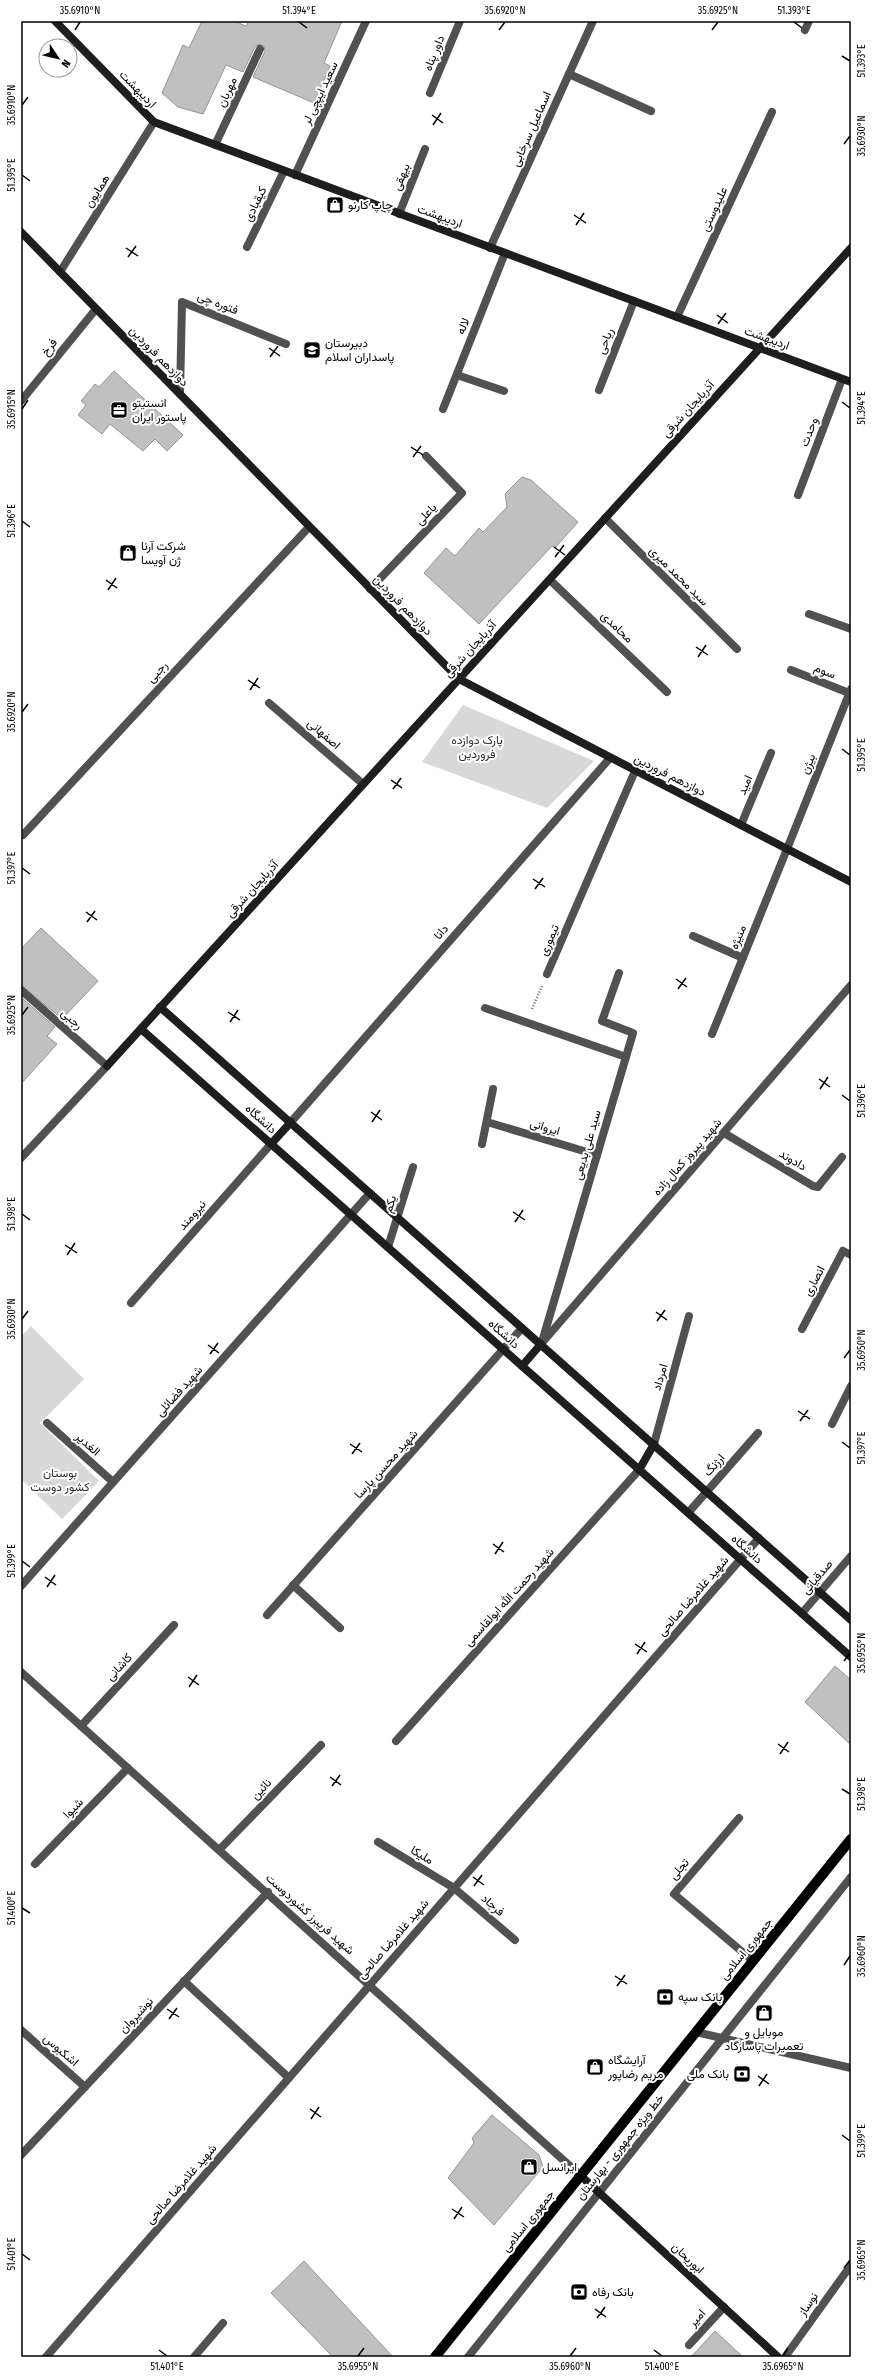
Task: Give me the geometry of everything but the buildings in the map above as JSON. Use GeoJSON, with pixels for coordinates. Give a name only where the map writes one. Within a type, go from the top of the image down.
{"type":"FeatureCollection","features":[{"type":"Feature","properties":{"kind":"main road","name":"اردیبهشت"},"geometry":{"type":"LineString","coordinates":[[55,21],[154,122],[851,382]]}},
{"type":"Feature","properties":{"kind":"main road","name":"دوازدهم فروردین"},"geometry":{"type":"LineString","coordinates":[[21,232],[459,679],[851,882]]}},
{"type":"Feature","properties":{"kind":"main road","name":"آذربایجان شرقی"},"geometry":{"type":"LineString","coordinates":[[107,1066],[851,248]]}},
{"type":"Feature","properties":{"kind":"main road","name":"دانشگاه"},"geometry":{"type":"LineString","coordinates":[[160,1007],[851,1620]]}},
{"type":"Feature","properties":{"kind":"main road","name":"دانشگاه"},"geometry":{"type":"LineString","coordinates":[[141,1029],[851,1657]]}},
{"type":"Feature","properties":{"kind":"main road"},"geometry":{"type":"LineString","coordinates":[[271,1144],[291,1122]]}},
{"type":"Feature","properties":{"kind":"main road"},"geometry":{"type":"LineString","coordinates":[[522,1366],[541,1344]]}},
{"type":"Feature","properties":{"kind":"main road"},"geometry":{"type":"LineString","coordinates":[[639,1470],[654,1444]]}},
{"type":"Feature","properties":{"kind":"main road","name":"جمهوری اسلامی"},"geometry":{"type":"LineString","coordinates":[[435,2357],[851,1839]]}},
{"type":"Feature","properties":{"kind":"main road","name":"ابوریحان"},"geometry":{"type":"LineString","coordinates":[[581,2176],[778,2357]]}},
{"type":"Feature","properties":{"kind":"street","name":"سعید ایپچی لر"},"geometry":{"type":"LineString","coordinates":[[295,175],[366,21]]}},
{"type":"Feature","properties":{"kind":"street","name":"داور پناه"},"geometry":{"type":"LineString","coordinates":[[430,94],[460,21]]}},
{"type":"Feature","properties":{"kind":"street","name":"اسماعیل سرخابی"},"geometry":{"type":"LineString","coordinates":[[490,248],[593,21]]}},
{"type":"Feature","properties":{"kind":"street"},"geometry":{"type":"LineString","coordinates":[[805,30],[809,21]]}},
{"type":"Feature","properties":{"kind":"street","name":"مهربان"},"geometry":{"type":"LineString","coordinates":[[215,145],[260,49]]}},
{"type":"Feature","properties":{"kind":"street"},"geometry":{"type":"LineString","coordinates":[[569,74],[651,111]]}},
{"type":"Feature","properties":{"kind":"street","name":"علیدوستی"},"geometry":{"type":"LineString","coordinates":[[677,317],[772,112]]}},
{"type":"Feature","properties":{"kind":"street","name":"همایون"},"geometry":{"type":"LineString","coordinates":[[60,272],[154,122]]}},
{"type":"Feature","properties":{"kind":"street","name":"بیهقی"},"geometry":{"type":"LineString","coordinates":[[399,214],[425,149]]}},
{"type":"Feature","properties":{"kind":"street","name":"کیقبادی"},"geometry":{"type":"LineString","coordinates":[[247,247],[284,171]]}},
{"type":"Feature","properties":{"kind":"street","name":"لاله"},"geometry":{"type":"LineString","coordinates":[[443,409],[505,253]]}},
{"type":"Feature","properties":{"kind":"street","name":"ریاحی"},"geometry":{"type":"LineString","coordinates":[[599,390],[634,301]]}},
{"type":"Feature","properties":{"kind":"street","name":"فتوره چی"},"geometry":{"type":"LineString","coordinates":[[180,394],[182,302],[286,344]]}},
{"type":"Feature","properties":{"kind":"street","name":"فرخ"},"geometry":{"type":"LineString","coordinates":[[21,401],[96,309]]}},
{"type":"Feature","properties":{"kind":"street"},"geometry":{"type":"LineString","coordinates":[[457,374],[504,391]]}},
{"type":"Feature","properties":{"kind":"street","name":"وحدت"},"geometry":{"type":"LineString","coordinates":[[798,494],[842,379]]}},
{"type":"Feature","properties":{"kind":"street","name":"یاعلی"},"geometry":{"type":"LineString","coordinates":[[370,589],[462,493],[426,456]]}},
{"type":"Feature","properties":{"kind":"street","name":"سید محمد میری"},"geometry":{"type":"LineString","coordinates":[[605,518],[737,650]]}},
{"type":"Feature","properties":{"kind":"street","name":"رجبی"},"geometry":{"type":"LineString","coordinates":[[23,834],[309,526]]}},
{"type":"Feature","properties":{"kind":"street","name":"محامدی"},"geometry":{"type":"LineString","coordinates":[[550,580],[667,692]]}},
{"type":"Feature","properties":{"kind":"street"},"geometry":{"type":"LineString","coordinates":[[809,614],[851,629]]}},
{"type":"Feature","properties":{"kind":"street","name":"سوم"},"geometry":{"type":"LineString","coordinates":[[791,670],[850,691]]}},
{"type":"Feature","properties":{"kind":"street","name":"بیژن"},"geometry":{"type":"LineString","coordinates":[[787,849],[850,691]]}},
{"type":"Feature","properties":{"kind":"street","name":"اصفهانی"},"geometry":{"type":"LineString","coordinates":[[269,703],[363,784]]}},
{"type":"Feature","properties":{"kind":"street","name":"امید"},"geometry":{"type":"LineString","coordinates":[[741,825],[771,754]]}},
{"type":"Feature","properties":{"kind":"street","name":"دانا"},"geometry":{"type":"LineString","coordinates":[[291,1122],[610,758]]}},
{"type":"Feature","properties":{"kind":"street","name":"تیموری"},"geometry":{"type":"LineString","coordinates":[[547,974],[635,771]]}},
{"type":"Feature","properties":{"kind":"street","name":"منیژه"},"geometry":{"type":"LineString","coordinates":[[712,1034],[787,849]]}},
{"type":"Feature","properties":{"kind":"street"},"geometry":{"type":"LineString","coordinates":[[693,936],[743,958]]}},
{"type":"Feature","properties":{"kind":"street","name":"سید علی بدیعی"},"geometry":{"type":"LineString","coordinates":[[541,1344],[633,1033],[602,1021],[619,973]]}},
{"type":"Feature","properties":{"kind":"street","name":"شهید پیروز کمال زاده"},"geometry":{"type":"LineString","coordinates":[[541,1344],[851,985]]}},
{"type":"Feature","properties":{"kind":"street","name":"رجبی"},"geometry":{"type":"LineString","coordinates":[[21,990],[107,1066]]}},
{"type":"Feature","properties":{"kind":"street"},"geometry":{"type":"LineString","coordinates":[[485,1008],[626,1057]]}},
{"type":"Feature","properties":{"kind":"street"},"geometry":{"type":"LineString","coordinates":[[21,1158],[107,1066]]}},
{"type":"Feature","properties":{"kind":"street"},"geometry":{"type":"LineString","coordinates":[[482,1144],[493,1089]]}},
{"type":"Feature","properties":{"kind":"street","name":"ایروانی"},"geometry":{"type":"LineString","coordinates":[[487,1122],[597,1155]]}},
{"type":"Feature","properties":{"kind":"street","name":"دادوند"},"geometry":{"type":"LineString","coordinates":[[724,1133],[813,1186],[818,1187],[842,1157]]}},
{"type":"Feature","properties":{"kind":"street","name":"نیرومند"},"geometry":{"type":"LineString","coordinates":[[132,1303],[271,1144]]}},
{"type":"Feature","properties":{"kind":"street","name":"یکم"},"geometry":{"type":"LineString","coordinates":[[388,1247],[413,1167]]}},
{"type":"Feature","properties":{"kind":"street","name":"شهید فضائلی"},"geometry":{"type":"LineString","coordinates":[[21,1586],[370,1193]]}},
{"type":"Feature","properties":{"kind":"street","name":"انصاری"},"geometry":{"type":"LineString","coordinates":[[802,1329],[843,1251],[851,1255]]}},
{"type":"Feature","properties":{"kind":"street","name":"امرداد"},"geometry":{"type":"LineString","coordinates":[[654,1444],[690,1316]]}},
{"type":"Feature","properties":{"kind":"street","name":"شهید محسن پارسا"},"geometry":{"type":"LineString","coordinates":[[267,1615],[522,1328]]}},
{"type":"Feature","properties":{"kind":"street"},"geometry":{"type":"LineString","coordinates":[[832,1424],[851,1386]]}},
{"type":"Feature","properties":{"kind":"street","name":"الغدیر"},"geometry":{"type":"LineString","coordinates":[[47,1424],[113,1482]]}},
{"type":"Feature","properties":{"kind":"street","name":"ارژنگ"},"geometry":{"type":"LineString","coordinates":[[688,1513],[758,1433]]}},
{"type":"Feature","properties":{"kind":"street","name":"شهید رحمت الله ابولقاسمی"},"geometry":{"type":"LineString","coordinates":[[396,1741],[639,1470]]}},
{"type":"Feature","properties":{"kind":"street","name":"شهید غلامرضا صالحی"},"geometry":{"type":"LineString","coordinates":[[46,2357],[759,1538]]}},
{"type":"Feature","properties":{"kind":"street","name":"صدقیانی"},"geometry":{"type":"LineString","coordinates":[[802,1614],[851,1556]]}},
{"type":"Feature","properties":{"kind":"street"},"geometry":{"type":"LineString","coordinates":[[293,1585],[340,1628]]}},
{"type":"Feature","properties":{"kind":"street","name":"کاشانی"},"geometry":{"type":"LineString","coordinates":[[81,1726],[174,1625]]}},
{"type":"Feature","properties":{"kind":"street","name":"شهید فریبرز کشوردوست"},"geometry":{"type":"LineString","coordinates":[[21,1672],[219,1850],[268,1892],[581,2176]]}},
{"type":"Feature","properties":{"kind":"street","name":"نائین"},"geometry":{"type":"LineString","coordinates":[[219,1850],[321,1745]]}},
{"type":"Feature","properties":{"kind":"street","name":"شیوا"},"geometry":{"type":"LineString","coordinates":[[35,1864],[128,1768]]}},
{"type":"Feature","properties":{"kind":"street","name":"تجلی"},"geometry":{"type":"LineString","coordinates":[[739,1818],[674,1894],[753,1961]]}},
{"type":"Feature","properties":{"kind":"street","name":"ملیکا"},"geometry":{"type":"LineString","coordinates":[[378,1842],[454,1888]]}},
{"type":"Feature","properties":{"kind":"street","name":"خط ویژه جمهوری - بهارستان"},"geometry":{"type":"LineString","coordinates":[[468,2357],[851,1877]]}},
{"type":"Feature","properties":{"kind":"street","name":"فرجاد"},"geometry":{"type":"LineString","coordinates":[[454,1888],[515,1940]]}},
{"type":"Feature","properties":{"kind":"street","name":"نوشیروان"},"geometry":{"type":"LineString","coordinates":[[21,2155],[268,1892]]}},
{"type":"Feature","properties":{"kind":"street"},"geometry":{"type":"LineString","coordinates":[[184,1981],[289,2078]]}},
{"type":"Feature","properties":{"kind":"street","name":"اشکبوس"},"geometry":{"type":"LineString","coordinates":[[21,2030],[85,2087]]}},
{"type":"Feature","properties":{"kind":"street"},"geometry":{"type":"LineString","coordinates":[[696,2032],[851,2068]]}},
{"type":"Feature","properties":{"kind":"street","name":"نوساز"},"geometry":{"type":"LineString","coordinates":[[785,2357],[851,2265]]}},
{"type":"Feature","properties":{"kind":"street","name":"امیر"},"geometry":{"type":"LineString","coordinates":[[689,2346],[724,2307]]}},
{"type":"Feature","properties":{"kind":"street"},"geometry":{"type":"LineString","coordinates":[[194,2357],[223,2323]]}},
{"type":"Feature","properties":{"kind":"path","name":"تیموری"},"geometry":{"type":"LineString","coordinates":[[526,1022],[547,974]]}},
{"type":"Feature","properties":{"kind":"green space","name":"پارک دوازده فروردین"},"geometry":{"type":"Polygon","coordinates":[[[463,705],[594,761],[547,808],[422,762],[463,705]]]}},
{"type":"Feature","properties":{"kind":"green space","name":"بوستان کشور دوست"},"geometry":{"type":"Polygon","coordinates":[[[31,1326],[84,1379],[40,1423],[99,1481],[62,1519],[21,1479],[21,1337],[31,1326]]]}},
{"type":"Feature","properties":{"kind":"place","name":"چاپ کارنو"},"geometry":{"type":"Point","coordinates":[335,205]}},
{"type":"Feature","properties":{"kind":"place","name":"دبیرستان پاسداران اسلام"},"geometry":{"type":"Point","coordinates":[312,350]}},
{"type":"Feature","properties":{"kind":"place","name":"انستیتو پاستور ایران"},"geometry":{"type":"Point","coordinates":[119,410]}},
{"type":"Feature","properties":{"kind":"place","name":"شرکت آرنا ژن آویسا"},"geometry":{"type":"Point","coordinates":[128,553]}},
{"type":"Feature","properties":{"kind":"place","name":"بانک سپه"},"geometry":{"type":"Point","coordinates":[665,1997]}},
{"type":"Feature","properties":{"kind":"place","name":"موبایل و تعمیرات پاسارگاد"},"geometry":{"type":"Point","coordinates":[764,2013]}},
{"type":"Feature","properties":{"kind":"place","name":"آرایشگاه مریم رضاپور"},"geometry":{"type":"Point","coordinates":[595,2067]}},
{"type":"Feature","properties":{"kind":"place","name":"بانک ملی"},"geometry":{"type":"Point","coordinates":[742,2074]}},
{"type":"Feature","properties":{"kind":"place","name":"ایرانسل"},"geometry":{"type":"Point","coordinates":[529,2167]}},
{"type":"Feature","properties":{"kind":"place","name":"بانک رفاه"},"geometry":{"type":"Point","coordinates":[579,2292]}}]}
